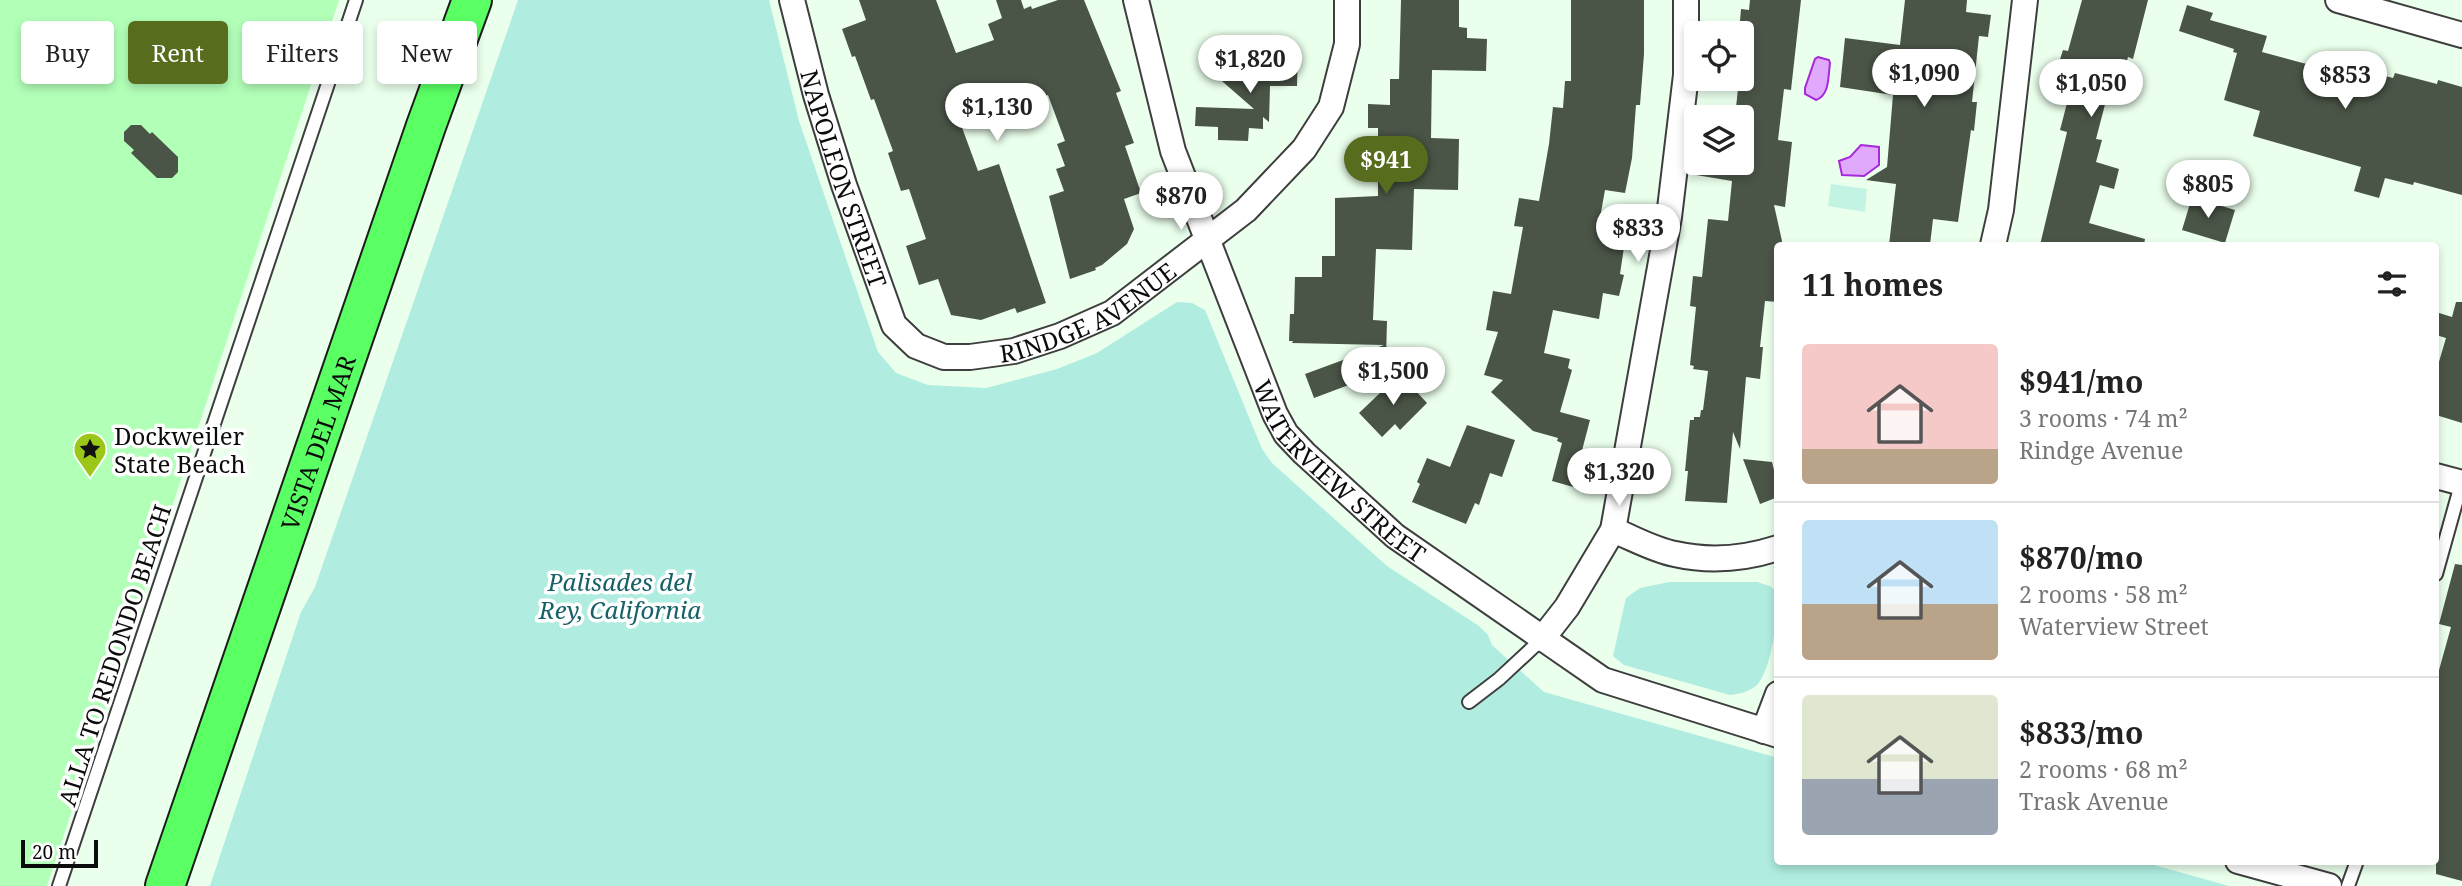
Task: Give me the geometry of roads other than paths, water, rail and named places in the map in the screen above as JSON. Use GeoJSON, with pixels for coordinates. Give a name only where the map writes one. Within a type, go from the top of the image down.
{"type":"FeatureCollection","features":[{"type":"Feature","properties":{"kind":"main road","name":"VISTA DEL MAR"},"geometry":{"type":"LineString","coordinates":[[165,886],[426,126],[472,0]]}},
{"type":"Feature","properties":{"kind":"street","name":"NAPOLEON STREET"},"geometry":{"type":"LineString","coordinates":[[792,0],[820,107],[878,283],[894,325],[916,346]]}},
{"type":"Feature","properties":{"kind":"street","name":"WATERVIEW STREET"},"geometry":{"type":"LineString","coordinates":[[1136,0],[1173,151],[1269,401],[1286,434],[1395,536],[1604,680],[1771,733]]}},
{"type":"Feature","properties":{"kind":"street","name":"RINDGE AVENUE"},"geometry":{"type":"LineString","coordinates":[[916,346],[944,357],[970,357],[1014,351],[1060,336],[1112,313],[1246,210],[1304,149],[1331,107],[1347,44],[1347,0]]}},
{"type":"Feature","properties":{"kind":"street"},"geometry":{"type":"LineString","coordinates":[[1542,639],[1567,607],[1613,530],[1669,217],[1686,75],[1686,0]]}},
{"type":"Feature","properties":{"kind":"street"},"geometry":{"type":"LineString","coordinates":[[1994,242],[2001,210],[2025,0]]}},
{"type":"Feature","properties":{"kind":"street"},"geometry":{"type":"LineString","coordinates":[[2338,0],[2462,34]]}},
{"type":"Feature","properties":{"kind":"street"},"geometry":{"type":"LineString","coordinates":[[2439,477],[2462,482]]}},
{"type":"Feature","properties":{"kind":"street"},"geometry":{"type":"LineString","coordinates":[[1613,530],[1674,554],[1708,559],[1748,557],[1774,549]]}},
{"type":"Feature","properties":{"kind":"street"},"geometry":{"type":"LineString","coordinates":[[2253,865],[2329,886]]}},
{"type":"Feature","properties":{"kind":"lane","name":"ALLA TO REDONDO BEACH"},"geometry":{"type":"LineString","coordinates":[[59,886],[356,0]]}},
{"type":"Feature","properties":{"kind":"lane"},"geometry":{"type":"LineString","coordinates":[[2439,563],[2462,482]]}},
{"type":"Feature","properties":{"kind":"lane"},"geometry":{"type":"LineString","coordinates":[[1469,702],[1499,679],[1542,639]]}},
{"type":"Feature","properties":{"kind":"lane"},"geometry":{"type":"LineString","coordinates":[[2348,886],[2356,865]]}},
{"type":"Feature","properties":{"kind":"place","name":"Dockweiler State Beach"},"geometry":{"type":"Point","coordinates":[90,479]}},
{"type":"Feature","properties":{"kind":"park label","name":"Palisades del Rey, California"},"geometry":{"type":"Point","coordinates":[620,595]}}]}
